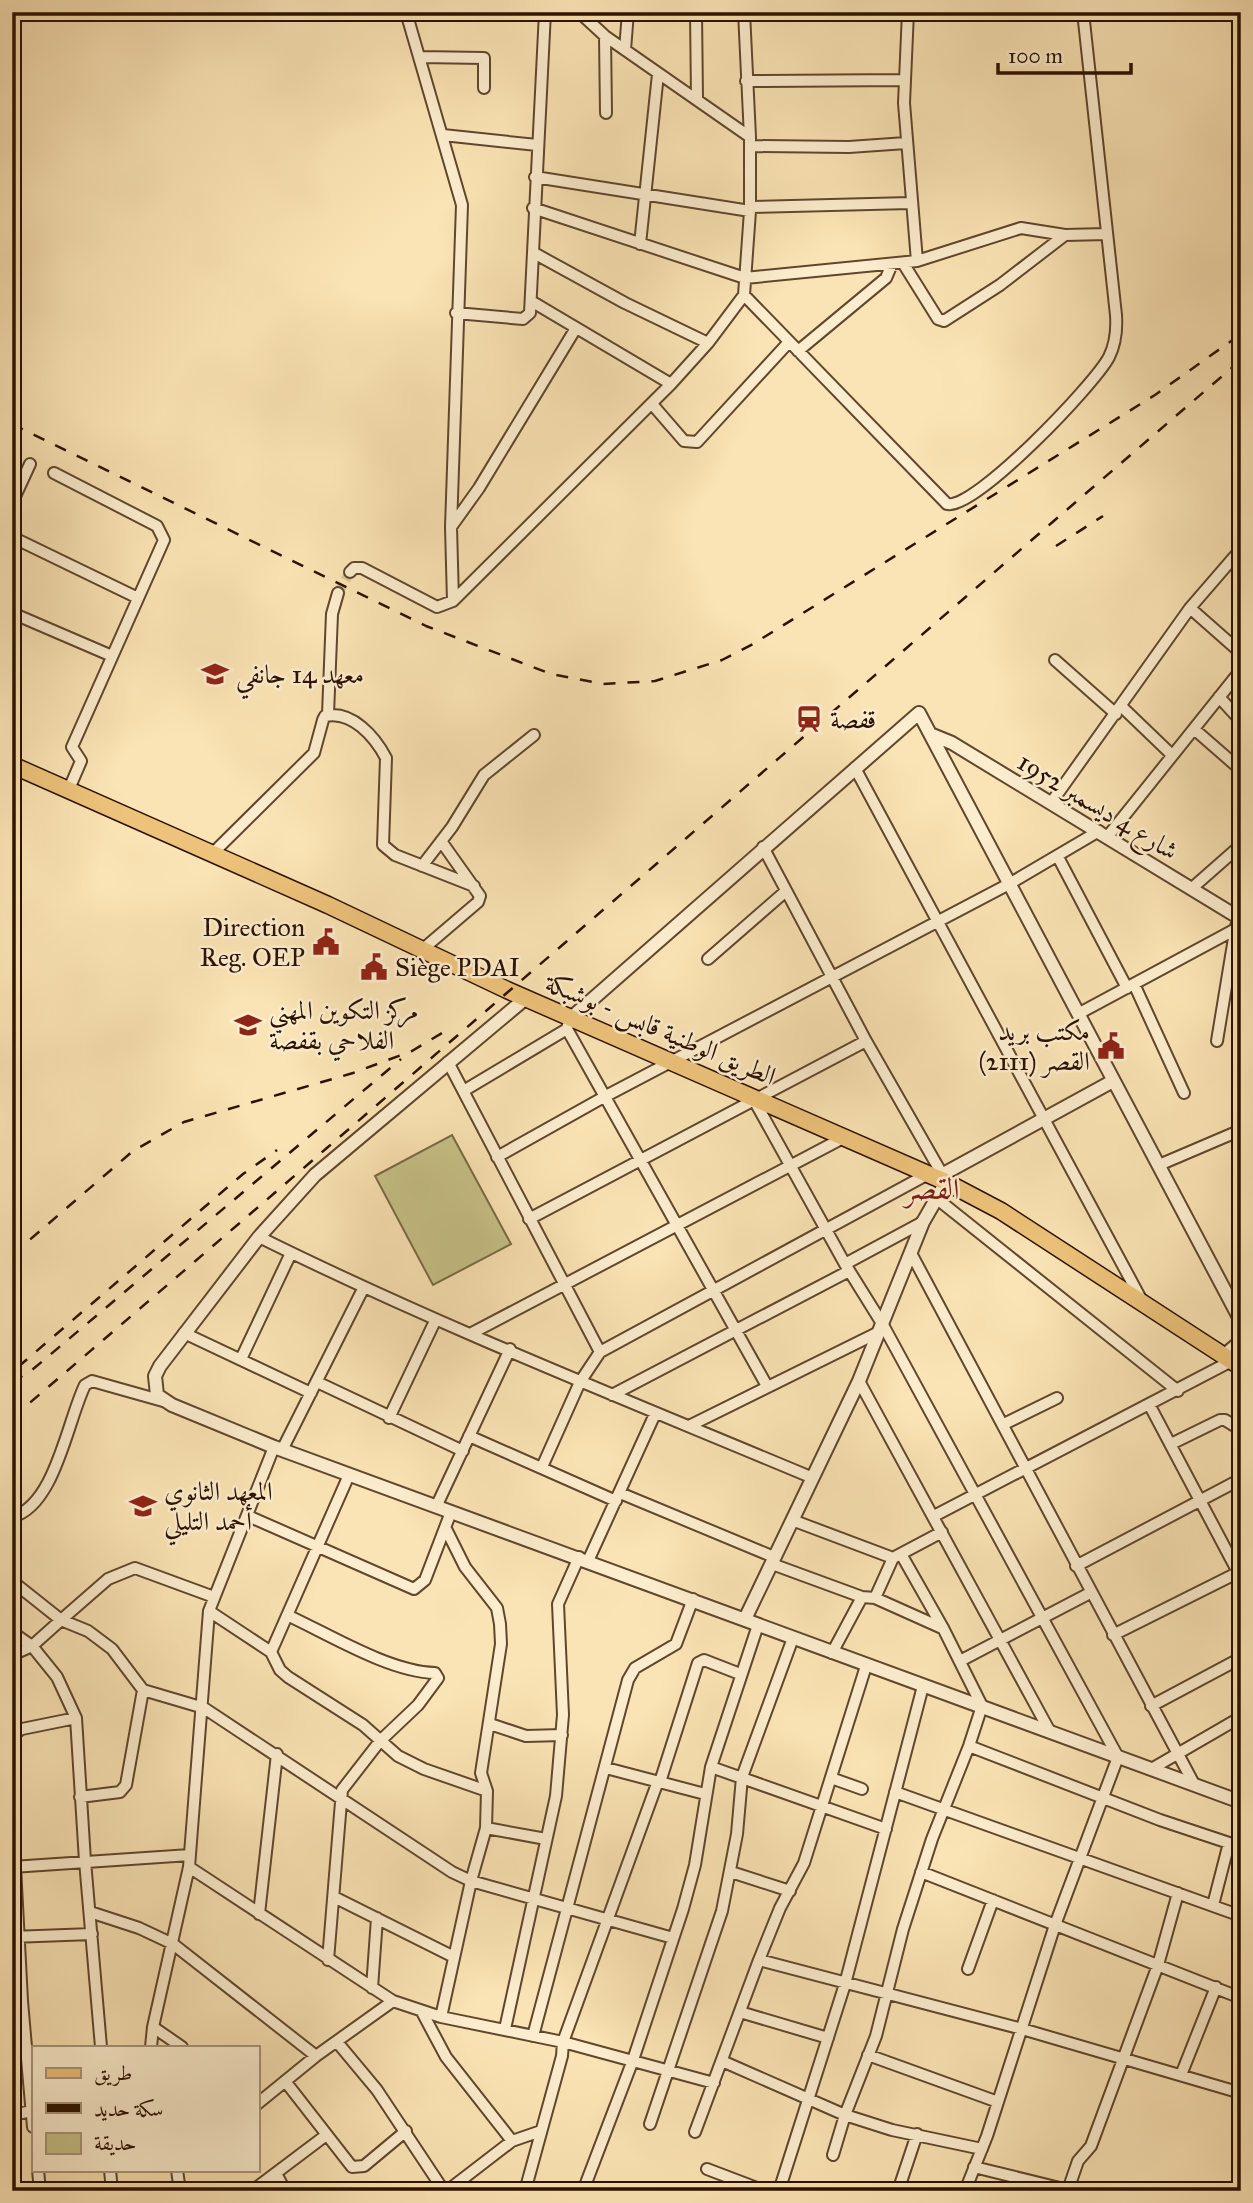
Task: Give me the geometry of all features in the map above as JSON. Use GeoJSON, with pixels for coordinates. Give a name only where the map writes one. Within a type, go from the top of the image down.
{"type":"FeatureCollection","features":[{"type":"Feature","properties":{"kind":"main road","name":"الطريق الوطنية قابس - بوشبكة"},"geometry":{"type":"LineString","coordinates":[[12,756],[40,776]]}},
{"type":"Feature","properties":{"kind":"main road","name":"الطريق الوطنية قابس - بوشبكة"},"geometry":{"type":"LineString","coordinates":[[12,765],[423,949],[526,998],[569,1023],[672,1061],[843,1138],[938,1177],[1001,1211],[1235,1360]]}},
{"type":"Feature","properties":{"kind":"street"},"geometry":{"type":"LineString","coordinates":[[406,12],[462,205],[456,313],[451,527],[453,601]]}},
{"type":"Feature","properties":{"kind":"street"},"geometry":{"type":"LineString","coordinates":[[456,313],[523,319],[530,313],[534,253],[533,208],[545,12]]}},
{"type":"Feature","properties":{"kind":"street"},"geometry":{"type":"LineString","coordinates":[[579,12],[605,36],[658,74],[698,98],[750,141],[849,147],[906,143]]}},
{"type":"Feature","properties":{"kind":"street"},"geometry":{"type":"LineString","coordinates":[[625,50],[628,12]]}},
{"type":"Feature","properties":{"kind":"street"},"geometry":{"type":"LineString","coordinates":[[696,12],[698,98]]}},
{"type":"Feature","properties":{"kind":"street"},"geometry":{"type":"LineString","coordinates":[[351,572],[355,568],[362,568],[437,607],[453,601],[652,404],[708,343],[744,295],[750,209],[750,141],[744,12]]}},
{"type":"Feature","properties":{"kind":"street"},"geometry":{"type":"LineString","coordinates":[[818,12],[907,13],[906,143],[917,261]]}},
{"type":"Feature","properties":{"kind":"street"},"geometry":{"type":"LineString","coordinates":[[744,295],[950,505],[959,504],[1007,469],[1099,373],[1108,358],[1117,328],[1083,12]]}},
{"type":"Feature","properties":{"kind":"street"},"geometry":{"type":"LineString","coordinates":[[605,36],[606,113]]}},
{"type":"Feature","properties":{"kind":"street"},"geometry":{"type":"LineString","coordinates":[[419,57],[484,58],[484,88]]}},
{"type":"Feature","properties":{"kind":"street"},"geometry":{"type":"LineString","coordinates":[[640,244],[658,74]]}},
{"type":"Feature","properties":{"kind":"street"},"geometry":{"type":"LineString","coordinates":[[746,81],[905,80]]}},
{"type":"Feature","properties":{"kind":"street"},"geometry":{"type":"LineString","coordinates":[[443,135],[537,145]]}},
{"type":"Feature","properties":{"kind":"street"},"geometry":{"type":"LineString","coordinates":[[535,177],[750,209],[910,203]]}},
{"type":"Feature","properties":{"kind":"street"},"geometry":{"type":"LineString","coordinates":[[533,208],[745,278],[917,261],[1021,228],[1065,235],[1107,234]]}},
{"type":"Feature","properties":{"kind":"street"},"geometry":{"type":"LineString","coordinates":[[897,263],[939,319],[944,321],[1000,285],[1065,235]]}},
{"type":"Feature","properties":{"kind":"street"},"geometry":{"type":"LineString","coordinates":[[534,253],[625,303],[708,343]]}},
{"type":"Feature","properties":{"kind":"street"},"geometry":{"type":"LineString","coordinates":[[798,351],[886,278],[897,263]]}},
{"type":"Feature","properties":{"kind":"street"},"geometry":{"type":"LineString","coordinates":[[531,301],[671,384]]}},
{"type":"Feature","properties":{"kind":"street"},"geometry":{"type":"LineString","coordinates":[[451,527],[479,488],[576,328]]}},
{"type":"Feature","properties":{"kind":"street"},"geometry":{"type":"LineString","coordinates":[[652,404],[684,441],[697,442],[789,342]]}},
{"type":"Feature","properties":{"kind":"street"},"geometry":{"type":"LineString","coordinates":[[12,503],[30,464]]}},
{"type":"Feature","properties":{"kind":"street"},"geometry":{"type":"LineString","coordinates":[[54,473],[156,526],[164,540],[72,747],[81,761],[69,789]]}},
{"type":"Feature","properties":{"kind":"street"},"geometry":{"type":"LineString","coordinates":[[12,537],[138,598]]}},
{"type":"Feature","properties":{"kind":"street"},"geometry":{"type":"LineString","coordinates":[[1051,803],[1190,608],[1241,549]]}},
{"type":"Feature","properties":{"kind":"street"},"geometry":{"type":"LineString","coordinates":[[212,854],[314,752],[323,720],[328,715],[332,614],[338,593]]}},
{"type":"Feature","properties":{"kind":"street"},"geometry":{"type":"LineString","coordinates":[[1190,608],[1241,653]]}},
{"type":"Feature","properties":{"kind":"street"},"geometry":{"type":"LineString","coordinates":[[12,613],[112,656]]}},
{"type":"Feature","properties":{"kind":"street"},"geometry":{"type":"LineString","coordinates":[[1055,660],[1172,755]]}},
{"type":"Feature","properties":{"kind":"street"},"geometry":{"type":"LineString","coordinates":[[497,1157],[604,1097],[1103,834],[1241,670]]}},
{"type":"Feature","properties":{"kind":"street"},"geometry":{"type":"LineString","coordinates":[[1219,697],[1241,721]]}},
{"type":"Feature","properties":{"kind":"street","name":"شارع 4 ديسمبر 1952"},"geometry":{"type":"LineString","coordinates":[[855,768],[919,713],[930,734],[952,743],[1103,834],[1191,889],[1238,923]]}},
{"type":"Feature","properties":{"kind":"street"},"geometry":{"type":"LineString","coordinates":[[328,715],[356,722],[380,746],[386,758],[388,775],[383,845],[395,855],[474,886]]}},
{"type":"Feature","properties":{"kind":"street"},"geometry":{"type":"LineString","coordinates":[[1194,729],[1241,770]]}},
{"type":"Feature","properties":{"kind":"street"},"geometry":{"type":"LineString","coordinates":[[930,734],[1241,1321]]}},
{"type":"Feature","properties":{"kind":"street"},"geometry":{"type":"LineString","coordinates":[[422,866],[484,775],[534,735]]}},
{"type":"Feature","properties":{"kind":"street"},"geometry":{"type":"LineString","coordinates":[[465,1090],[569,1023],[763,847],[855,768],[1141,1299]]}},
{"type":"Feature","properties":{"kind":"street"},"geometry":{"type":"LineString","coordinates":[[423,949],[478,902],[480,896],[440,841]]}},
{"type":"Feature","properties":{"kind":"street"},"geometry":{"type":"LineString","coordinates":[[1191,889],[1241,845]]}},
{"type":"Feature","properties":{"kind":"street"},"geometry":{"type":"LineString","coordinates":[[745,1619],[859,1381],[912,1255],[923,1222],[936,1198],[938,1177],[763,847]]}},
{"type":"Feature","properties":{"kind":"street"},"geometry":{"type":"LineString","coordinates":[[1058,857],[1131,986],[1184,1093]]}},
{"type":"Feature","properties":{"kind":"street"},"geometry":{"type":"LineString","coordinates":[[708,959],[786,891]]}},
{"type":"Feature","properties":{"kind":"street"},"geometry":{"type":"LineString","coordinates":[[1077,1014],[1131,986],[1238,923]]}},
{"type":"Feature","properties":{"kind":"street"},"geometry":{"type":"LineString","coordinates":[[1217,1041],[1238,923]]}},
{"type":"Feature","properties":{"kind":"street"},"geometry":{"type":"LineString","coordinates":[[163,1401],[155,1390],[155,1376],[184,1333],[259,1237],[315,1175],[526,998]]}},
{"type":"Feature","properties":{"kind":"street"},"geometry":{"type":"LineString","coordinates":[[569,1023],[604,1097],[767,1386]]}},
{"type":"Feature","properties":{"kind":"street"},"geometry":{"type":"LineString","coordinates":[[529,1219],[866,1041]]}},
{"type":"Feature","properties":{"kind":"street"},"geometry":{"type":"LineString","coordinates":[[448,1062],[465,1090],[562,1285],[600,1352]]}},
{"type":"Feature","properties":{"kind":"street"},"geometry":{"type":"LineString","coordinates":[[542,1467],[580,1382],[600,1352],[826,1231],[938,1177],[1113,1081]]}},
{"type":"Feature","properties":{"kind":"street"},"geometry":{"type":"LineString","coordinates":[[756,1098],[826,1231],[977,1494],[1118,1756],[1055,1925],[998,2102],[965,2191]]}},
{"type":"Feature","properties":{"kind":"street"},"geometry":{"type":"LineString","coordinates":[[1159,1165],[1239,1135]]}},
{"type":"Feature","properties":{"kind":"street"},"geometry":{"type":"LineString","coordinates":[[472,1334],[843,1138]]}},
{"type":"Feature","properties":{"kind":"street"},"geometry":{"type":"LineString","coordinates":[[936,1198],[1178,1391]]}},
{"type":"Feature","properties":{"kind":"street"},"geometry":{"type":"LineString","coordinates":[[612,1395],[737,1330],[923,1222]]}},
{"type":"Feature","properties":{"kind":"street"},"geometry":{"type":"LineString","coordinates":[[259,1237],[435,1321],[510,1349],[655,1414],[813,1478]]}},
{"type":"Feature","properties":{"kind":"street"},"geometry":{"type":"LineString","coordinates":[[241,1359],[291,1253]]}},
{"type":"Feature","properties":{"kind":"street"},"geometry":{"type":"LineString","coordinates":[[912,1255],[1194,1784]]}},
{"type":"Feature","properties":{"kind":"street"},"geometry":{"type":"LineString","coordinates":[[151,2046],[190,1861],[204,1708],[204,1647],[209,1611],[278,1448],[317,1382],[364,1287]]}},
{"type":"Feature","properties":{"kind":"street"},"geometry":{"type":"LineString","coordinates":[[389,1418],[435,1321]]}},
{"type":"Feature","properties":{"kind":"street"},"geometry":{"type":"LineString","coordinates":[[689,1426],[882,1328]]}},
{"type":"Feature","properties":{"kind":"street"},"geometry":{"type":"LineString","coordinates":[[184,1333],[311,1393]]}},
{"type":"Feature","properties":{"kind":"street"},"geometry":{"type":"LineString","coordinates":[[934,1516],[1235,1360],[1241,1340]]}},
{"type":"Feature","properties":{"kind":"street"},"geometry":{"type":"LineString","coordinates":[[436,1507],[510,1349]]}},
{"type":"Feature","properties":{"kind":"street"},"geometry":{"type":"LineString","coordinates":[[12,1517],[26,1511],[41,1496],[85,1385],[92,1381],[163,1401],[278,1448],[451,1513],[693,1599],[866,1666],[1049,1730],[1241,1802]]}},
{"type":"Feature","properties":{"kind":"street"},"geometry":{"type":"LineString","coordinates":[[859,1381],[1049,1730]]}},
{"type":"Feature","properties":{"kind":"street"},"geometry":{"type":"LineString","coordinates":[[317,1382],[463,1451]]}},
{"type":"Feature","properties":{"kind":"street"},"geometry":{"type":"LineString","coordinates":[[1004,1424],[1057,1398]]}},
{"type":"Feature","properties":{"kind":"street"},"geometry":{"type":"LineString","coordinates":[[1113,1635],[1240,1574],[1150,1406]]}},
{"type":"Feature","properties":{"kind":"street"},"geometry":{"type":"LineString","coordinates":[[505,2029],[555,1796],[562,1735],[558,1604],[618,1497],[655,1414]]}},
{"type":"Feature","properties":{"kind":"street"},"geometry":{"type":"LineString","coordinates":[[1171,1444],[1220,1420],[1228,1421],[1241,1430]]}},
{"type":"Feature","properties":{"kind":"street"},"geometry":{"type":"LineString","coordinates":[[469,1437],[862,1597],[875,1598],[943,1628]]}},
{"type":"Feature","properties":{"kind":"street"},"geometry":{"type":"LineString","coordinates":[[271,1652],[349,1475]]}},
{"type":"Feature","properties":{"kind":"street"},"geometry":{"type":"LineString","coordinates":[[1076,1566],[1241,1479]]}},
{"type":"Feature","properties":{"kind":"street"},"geometry":{"type":"LineString","coordinates":[[248,1516],[414,1589],[425,1580],[451,1513]]}},
{"type":"Feature","properties":{"kind":"street"},"geometry":{"type":"LineString","coordinates":[[792,1520],[897,1556],[943,1628],[982,1706],[921,1872],[876,2036],[845,2115],[833,2155]]}},
{"type":"Feature","properties":{"kind":"street"},"geometry":{"type":"LineString","coordinates":[[441,2017],[471,1881],[486,1828],[487,1791],[481,1773],[501,1644],[497,1608],[465,1567],[446,1529]]}},
{"type":"Feature","properties":{"kind":"street"},"geometry":{"type":"LineString","coordinates":[[875,1598],[897,1556],[942,1532]]}},
{"type":"Feature","properties":{"kind":"street"},"geometry":{"type":"LineString","coordinates":[[12,1655],[32,1646],[108,1578],[135,1568],[214,1597]]}},
{"type":"Feature","properties":{"kind":"street"},"geometry":{"type":"LineString","coordinates":[[12,1581],[61,1620],[88,1631],[112,1649],[143,1690],[204,1708],[277,1754],[443,1867],[471,1881],[673,1938]]}},
{"type":"Feature","properties":{"kind":"street"},"geometry":{"type":"LineString","coordinates":[[960,1661],[1090,1593]]}},
{"type":"Feature","properties":{"kind":"street"},"geometry":{"type":"LineString","coordinates":[[832,1653],[862,1597]]}},
{"type":"Feature","properties":{"kind":"street"},"geometry":{"type":"LineString","coordinates":[[533,2036],[631,1673],[676,1644],[693,1599]]}},
{"type":"Feature","properties":{"kind":"street"},"geometry":{"type":"LineString","coordinates":[[209,1611],[271,1652],[280,1670],[288,1677],[363,1725],[398,1756],[424,1769],[487,1791]]}},
{"type":"Feature","properties":{"kind":"street"},"geometry":{"type":"LineString","coordinates":[[289,1616],[398,1665],[417,1672],[436,1674],[438,1678],[418,1705],[380,1741],[346,1784],[341,1800],[328,1960]]}},
{"type":"Feature","properties":{"kind":"street"},"geometry":{"type":"LineString","coordinates":[[583,2191],[633,2060],[673,1938],[695,1865],[711,1767],[758,1625]]}},
{"type":"Feature","properties":{"kind":"street"},"geometry":{"type":"LineString","coordinates":[[12,1632],[32,1646],[57,1677],[76,1718],[101,2046]]}},
{"type":"Feature","properties":{"kind":"street"},"geometry":{"type":"LineString","coordinates":[[650,2124],[722,1911],[731,1872],[742,1777],[793,1638]]}},
{"type":"Feature","properties":{"kind":"street"},"geometry":{"type":"LineString","coordinates":[[1152,1706],[1241,1658]]}},
{"type":"Feature","properties":{"kind":"street"},"geometry":{"type":"LineString","coordinates":[[525,2191],[562,2056],[563,2042],[606,1919],[659,1782],[698,1663],[704,1660],[740,1674]]}},
{"type":"Feature","properties":{"kind":"street"},"geometry":{"type":"LineString","coordinates":[[695,2132],[759,1960],[804,1863],[866,1666]]}},
{"type":"Feature","properties":{"kind":"street"},"geometry":{"type":"LineString","coordinates":[[779,2191],[845,1984],[923,1686]]}},
{"type":"Feature","properties":{"kind":"street"},"geometry":{"type":"LineString","coordinates":[[80,1797],[120,1792],[126,1785],[143,1690]]}},
{"type":"Feature","properties":{"kind":"street"},"geometry":{"type":"LineString","coordinates":[[1153,1768],[1175,1752],[1241,1717]]}},
{"type":"Feature","properties":{"kind":"street"},"geometry":{"type":"LineString","coordinates":[[12,1735],[22,1729],[76,1718]]}},
{"type":"Feature","properties":{"kind":"street"},"geometry":{"type":"LineString","coordinates":[[489,1724],[526,1736],[562,1735]]}},
{"type":"Feature","properties":{"kind":"street"},"geometry":{"type":"LineString","coordinates":[[969,1746],[1241,1847]]}},
{"type":"Feature","properties":{"kind":"street"},"geometry":{"type":"LineString","coordinates":[[259,1914],[277,1754]]}},
{"type":"Feature","properties":{"kind":"street"},"geometry":{"type":"LineString","coordinates":[[711,1767],[886,1829]]}},
{"type":"Feature","properties":{"kind":"street"},"geometry":{"type":"LineString","coordinates":[[606,1768],[705,1794]]}},
{"type":"Feature","properties":{"kind":"street"},"geometry":{"type":"LineString","coordinates":[[831,1778],[862,1788]]}},
{"type":"Feature","properties":{"kind":"street"},"geometry":{"type":"LineString","coordinates":[[895,1792],[1241,1916]]}},
{"type":"Feature","properties":{"kind":"street"},"geometry":{"type":"LineString","coordinates":[[12,1808],[17,2002],[25,2042],[32,2111],[12,2115]]}},
{"type":"Feature","properties":{"kind":"street"},"geometry":{"type":"LineString","coordinates":[[486,1828],[546,1839]]}},
{"type":"Feature","properties":{"kind":"street"},"geometry":{"type":"LineString","coordinates":[[1213,1905],[1229,1843]]}},
{"type":"Feature","properties":{"kind":"street"},"geometry":{"type":"LineString","coordinates":[[15,1867],[85,1861],[190,1861],[259,1914],[393,2001],[441,2017],[563,2042],[714,2083]]}},
{"type":"Feature","properties":{"kind":"street"},"geometry":{"type":"LineString","coordinates":[[731,1872],[790,1891]]}},
{"type":"Feature","properties":{"kind":"street"},"geometry":{"type":"LineString","coordinates":[[921,1872],[1241,1998]]}},
{"type":"Feature","properties":{"kind":"street"},"geometry":{"type":"LineString","coordinates":[[974,2167],[1068,2190],[1078,2161],[1091,2146],[1158,1965],[1178,1894]]}},
{"type":"Feature","properties":{"kind":"street"},"geometry":{"type":"LineString","coordinates":[[334,1897],[454,1957]]}},
{"type":"Feature","properties":{"kind":"street"},"geometry":{"type":"LineString","coordinates":[[968,1969],[993,1900]]}},
{"type":"Feature","properties":{"kind":"street"},"geometry":{"type":"LineString","coordinates":[[90,1912],[139,1928],[173,1944],[316,2056]]}},
{"type":"Feature","properties":{"kind":"street"},"geometry":{"type":"LineString","coordinates":[[372,1988],[377,1918]]}},
{"type":"Feature","properties":{"kind":"street"},"geometry":{"type":"LineString","coordinates":[[16,1937],[92,1934]]}},
{"type":"Feature","properties":{"kind":"street"},"geometry":{"type":"LineString","coordinates":[[759,1960],[1022,2029],[1241,2093]]}},
{"type":"Feature","properties":{"kind":"street"},"geometry":{"type":"LineString","coordinates":[[1181,2075],[1216,1987]]}},
{"type":"Feature","properties":{"kind":"street"},"geometry":{"type":"LineString","coordinates":[[259,2100],[393,2001]]}},
{"type":"Feature","properties":{"kind":"street"},"geometry":{"type":"LineString","coordinates":[[422,2012],[446,2057],[512,2141]]}},
{"type":"Feature","properties":{"kind":"street"},"geometry":{"type":"LineString","coordinates":[[740,2012],[828,2038]]}},
{"type":"Feature","properties":{"kind":"street"},"geometry":{"type":"LineString","coordinates":[[153,2027],[181,2046]]}},
{"type":"Feature","properties":{"kind":"street"},"geometry":{"type":"LineString","coordinates":[[12,2043],[25,2042]]}},
{"type":"Feature","properties":{"kind":"street"},"geometry":{"type":"LineString","coordinates":[[337,2042],[406,2131],[445,2191],[512,2141],[541,2131]]}},
{"type":"Feature","properties":{"kind":"street"},"geometry":{"type":"LineString","coordinates":[[868,2055],[998,2102]]}},
{"type":"Feature","properties":{"kind":"street"},"geometry":{"type":"LineString","coordinates":[[722,2061],[845,2115],[892,2130],[982,2149]]}},
{"type":"Feature","properties":{"kind":"street"},"geometry":{"type":"LineString","coordinates":[[285,2081],[347,2164],[360,2168],[406,2131]]}},
{"type":"Feature","properties":{"kind":"street"},"geometry":{"type":"LineString","coordinates":[[898,2191],[917,2134]]}},
{"type":"Feature","properties":{"kind":"street"},"geometry":{"type":"LineString","coordinates":[[252,2191],[325,2136]]}},
{"type":"Feature","properties":{"kind":"street"},"geometry":{"type":"LineString","coordinates":[[707,2169],[765,2191]]}},
{"type":"Feature","properties":{"kind":"street"},"geometry":{"type":"LineString","coordinates":[[38,2172],[40,2191]]}},
{"type":"Feature","properties":{"kind":"street"},"geometry":{"type":"LineString","coordinates":[[110,2172],[112,2191]]}},
{"type":"Feature","properties":{"kind":"street"},"geometry":{"type":"LineString","coordinates":[[177,2172],[180,2191]]}},
{"type":"Feature","properties":{"kind":"street"},"geometry":{"type":"LineString","coordinates":[[276,2173],[285,2191]]}},
{"type":"Feature","properties":{"kind":"green space"},"geometry":{"type":"Polygon","coordinates":[[[452,1135],[511,1244],[433,1285],[375,1176],[452,1135]]]}},
{"type":"Feature","properties":{"kind":"tunnel"},"geometry":{"type":"LineString","coordinates":[[338,593],[350,572]]}},
{"type":"Feature","properties":{"kind":"railway"},"geometry":{"type":"LineString","coordinates":[[12,424],[426,626],[551,674],[603,684],[655,681],[722,660],[753,644],[1155,395],[1241,334]]}},
{"type":"Feature","properties":{"kind":"railway"},"geometry":{"type":"LineString","coordinates":[[12,1418],[1241,360]]}},
{"type":"Feature","properties":{"kind":"railway"},"geometry":{"type":"LineString","coordinates":[[1056,546],[1103,516]]}},
{"type":"Feature","properties":{"kind":"railway"},"geometry":{"type":"LineString","coordinates":[[12,1255],[133,1151],[184,1122],[353,1073],[412,1051],[452,1027]]}},
{"type":"Feature","properties":{"kind":"railway"},"geometry":{"type":"LineString","coordinates":[[12,1382],[32,1370],[401,1059]]}},
{"type":"Feature","properties":{"kind":"railway"},"geometry":{"type":"LineString","coordinates":[[18,1367],[243,1174],[277,1150]]}},
{"type":"Feature","properties":{"kind":"place","name":"معهد 14 جانفي"},"geometry":{"type":"Point","coordinates":[215,674]}},
{"type":"Feature","properties":{"kind":"place","name":"قفصة"},"geometry":{"type":"Point","coordinates":[809,719]}},
{"type":"Feature","properties":{"kind":"place","name":"Direction Reg. OEP"},"geometry":{"type":"Point","coordinates":[326,942]}},
{"type":"Feature","properties":{"kind":"place","name":"Siège PDAI"},"geometry":{"type":"Point","coordinates":[374,967]}},
{"type":"Feature","properties":{"kind":"place","name":"مركز التكوين المهني الفلاحي بقفصة"},"geometry":{"type":"Point","coordinates":[248,1025]}},
{"type":"Feature","properties":{"kind":"place","name":"مكتب بريد القصر (2111)"},"geometry":{"type":"Point","coordinates":[1111,1046]}},
{"type":"Feature","properties":{"kind":"place","name":"المعهد الثانوي أحمد التليلي"},"geometry":{"type":"Point","coordinates":[143,1506]}},
{"type":"Feature","properties":{"kind":"district","name":"القصر"},"geometry":{"type":"Point","coordinates":[932,1189]}}]}
